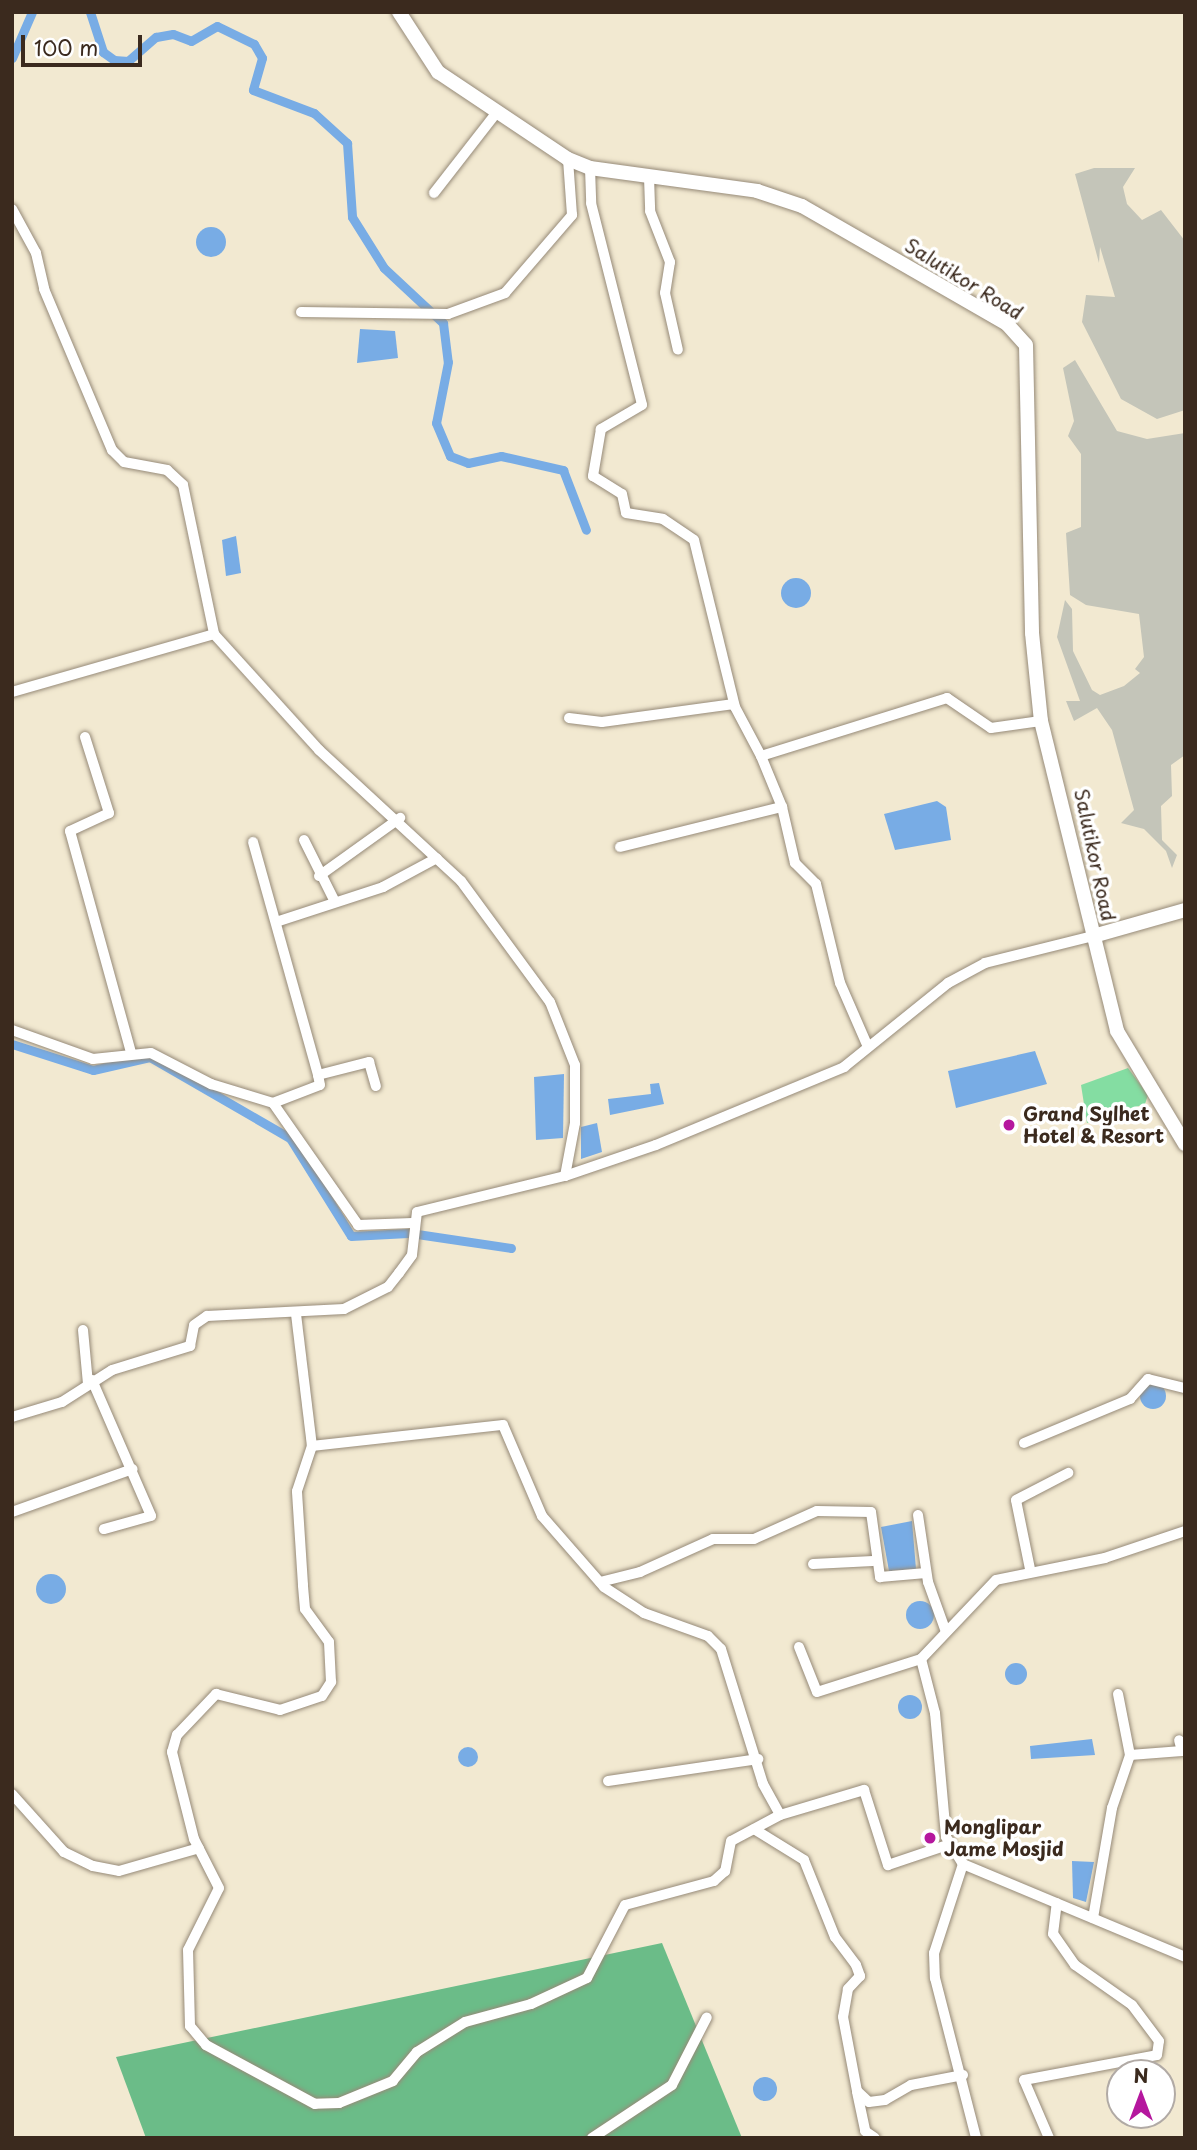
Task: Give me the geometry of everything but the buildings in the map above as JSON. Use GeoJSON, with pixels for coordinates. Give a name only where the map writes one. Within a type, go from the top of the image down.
{"type":"FeatureCollection","features":[{"type":"Feature","properties":{"kind":"main road","name":"Salutikor Road"},"geometry":{"type":"LineString","coordinates":[[399,12],[438,72],[568,159],[590,168],[757,191],[802,206],[1007,324],[1026,345],[1032,633],[1041,721],[1117,1031],[1185,1144]]}},
{"type":"Feature","properties":{"kind":"main road"},"geometry":{"type":"LineString","coordinates":[[1093,936],[1185,910]]}},
{"type":"Feature","properties":{"kind":"street"},"geometry":{"type":"LineString","coordinates":[[434,193],[497,112]]}},
{"type":"Feature","properties":{"kind":"street"},"geometry":{"type":"LineString","coordinates":[[301,312],[448,314],[505,293],[560,234],[572,215],[568,159]]}},
{"type":"Feature","properties":{"kind":"street"},"geometry":{"type":"LineString","coordinates":[[590,168],[591,203],[642,405],[601,429],[593,476],[622,495],[626,513],[663,519],[694,540],[734,704],[761,756],[782,807],[795,863],[816,884],[839,984],[868,1047]]}},
{"type":"Feature","properties":{"kind":"street"},"geometry":{"type":"LineString","coordinates":[[649,177],[650,211],[670,262],[665,293],[678,350]]}},
{"type":"Feature","properties":{"kind":"street"},"geometry":{"type":"LineString","coordinates":[[12,209],[36,253],[44,289],[112,450],[124,462],[167,470],[183,485],[214,634],[319,750],[400,818],[461,881],[550,1002],[575,1065],[575,1123],[565,1176]]}},
{"type":"Feature","properties":{"kind":"street"},"geometry":{"type":"LineString","coordinates":[[12,692],[214,634]]}},
{"type":"Feature","properties":{"kind":"street"},"geometry":{"type":"LineString","coordinates":[[761,756],[947,698],[991,728],[1041,721]]}},
{"type":"Feature","properties":{"kind":"street"},"geometry":{"type":"LineString","coordinates":[[569,718],[603,722],[734,704]]}},
{"type":"Feature","properties":{"kind":"street"},"geometry":{"type":"LineString","coordinates":[[85,737],[109,813],[70,831],[131,1052]]}},
{"type":"Feature","properties":{"kind":"street"},"geometry":{"type":"LineString","coordinates":[[620,847],[782,807]]}},
{"type":"Feature","properties":{"kind":"street"},"geometry":{"type":"LineString","coordinates":[[319,876],[400,818]]}},
{"type":"Feature","properties":{"kind":"street"},"geometry":{"type":"LineString","coordinates":[[304,840],[319,876],[335,902]]}},
{"type":"Feature","properties":{"kind":"street"},"geometry":{"type":"LineString","coordinates":[[12,1030],[93,1059],[112,1062],[131,1052],[166,1057],[211,1084],[273,1103],[320,1085],[253,842]]}},
{"type":"Feature","properties":{"kind":"street"},"geometry":{"type":"LineString","coordinates":[[276,922],[390,884],[437,858]]}},
{"type":"Feature","properties":{"kind":"street"},"geometry":{"type":"LineString","coordinates":[[12,1417],[62,1402],[90,1382],[190,1346],[194,1325],[207,1316],[296,1314],[344,1308],[388,1287],[412,1255],[412,1223],[417,1212],[565,1176],[831,1072],[985,963],[1093,936]]}},
{"type":"Feature","properties":{"kind":"street"},"geometry":{"type":"LineString","coordinates":[[318,1075],[369,1062],[376,1086]]}},
{"type":"Feature","properties":{"kind":"street"},"geometry":{"type":"LineString","coordinates":[[273,1103],[358,1225],[412,1223]]}},
{"type":"Feature","properties":{"kind":"street"},"geometry":{"type":"LineString","coordinates":[[296,1314],[312,1447],[297,1491],[305,1609],[329,1643],[331,1682],[322,1696],[280,1710],[216,1694],[177,1735],[172,1752],[200,1849],[219,1888],[188,1950],[190,2026],[206,2045],[327,2105],[393,2081],[417,2052],[465,2022],[531,2004],[587,1978],[625,1905],[714,1881],[725,1871],[731,1841],[780,1815],[864,1790],[888,1865],[950,1844]]}},
{"type":"Feature","properties":{"kind":"street"},"geometry":{"type":"LineString","coordinates":[[83,1330],[90,1382],[133,1469],[151,1516],[104,1529]]}},
{"type":"Feature","properties":{"kind":"street"},"geometry":{"type":"LineString","coordinates":[[1024,1443],[1130,1399],[1148,1379],[1185,1388]]}},
{"type":"Feature","properties":{"kind":"street"},"geometry":{"type":"LineString","coordinates":[[312,1447],[503,1425],[542,1516],[600,1582],[644,1613],[716,1643],[780,1815]]}},
{"type":"Feature","properties":{"kind":"street"},"geometry":{"type":"LineString","coordinates":[[12,1512],[133,1469]]}},
{"type":"Feature","properties":{"kind":"street"},"geometry":{"type":"LineString","coordinates":[[1030,1569],[1016,1500],[1068,1474]]}},
{"type":"Feature","properties":{"kind":"street"},"geometry":{"type":"LineString","coordinates":[[600,1582],[652,1568],[713,1539],[754,1539],[817,1511],[871,1512],[873,1561],[880,1577],[926,1573]]}},
{"type":"Feature","properties":{"kind":"street"},"geometry":{"type":"LineString","coordinates":[[918,1515],[926,1573],[946,1632]]}},
{"type":"Feature","properties":{"kind":"street"},"geometry":{"type":"LineString","coordinates":[[799,1647],[817,1692],[921,1659],[996,1580],[1030,1569],[1105,1558],[1185,1531]]}},
{"type":"Feature","properties":{"kind":"street"},"geometry":{"type":"LineString","coordinates":[[813,1564],[873,1561]]}},
{"type":"Feature","properties":{"kind":"street"},"geometry":{"type":"LineString","coordinates":[[921,1659],[935,1713],[950,1844],[962,1864],[1185,1957]]}},
{"type":"Feature","properties":{"kind":"street"},"geometry":{"type":"LineString","coordinates":[[1093,1918],[1112,1808],[1130,1755],[1118,1694]]}},
{"type":"Feature","properties":{"kind":"street"},"geometry":{"type":"LineString","coordinates":[[1130,1755],[1182,1751],[1179,1740]]}},
{"type":"Feature","properties":{"kind":"street"},"geometry":{"type":"LineString","coordinates":[[608,1781],[758,1759]]}},
{"type":"Feature","properties":{"kind":"street"},"geometry":{"type":"LineString","coordinates":[[12,1794],[64,1853],[93,1866],[119,1871],[200,1849]]}},
{"type":"Feature","properties":{"kind":"street"},"geometry":{"type":"LineString","coordinates":[[754,1829],[804,1860],[835,1937],[856,1965],[860,1976],[848,1989],[843,2017],[865,2132],[875,2138]]}},
{"type":"Feature","properties":{"kind":"street"},"geometry":{"type":"LineString","coordinates":[[962,1864],[934,1953],[947,2039],[963,2075],[976,2138]]}},
{"type":"Feature","properties":{"kind":"street"},"geometry":{"type":"LineString","coordinates":[[1049,2138],[1024,2080],[1157,2055],[1159,2041],[1132,2005],[1075,1965],[1053,1934],[1057,1903]]}},
{"type":"Feature","properties":{"kind":"street"},"geometry":{"type":"LineString","coordinates":[[592,2138],[672,2085],[707,2017]]}},
{"type":"Feature","properties":{"kind":"street"},"geometry":{"type":"LineString","coordinates":[[857,2091],[869,2102],[885,2100],[911,2085],[963,2075]]}},
{"type":"Feature","properties":{"kind":"shaded area"},"geometry":{"type":"Polygon","coordinates":[[[1094,168],[1135,168],[1123,187],[1127,204],[1142,220],[1161,210],[1185,241],[1185,410],[1157,419],[1121,399],[1082,322],[1086,295],[1115,297],[1100,247],[1099,263],[1075,174],[1094,168]]]}},
{"type":"Feature","properties":{"kind":"shaded area"},"geometry":{"type":"Polygon","coordinates":[[[1075,360],[1117,431],[1147,439],[1185,433],[1185,755],[1171,765],[1172,796],[1161,806],[1162,840],[1177,855],[1172,868],[1166,851],[1144,829],[1121,823],[1134,810],[1112,730],[1097,708],[1074,721],[1066,701],[1080,701],[1057,637],[1065,600],[1072,609],[1073,651],[1092,690],[1100,695],[1124,686],[1140,673],[1135,669],[1144,657],[1139,614],[1086,605],[1070,595],[1066,533],[1081,527],[1081,454],[1068,436],[1074,421],[1063,368],[1075,360]]]}},
{"type":"Feature","properties":{"kind":"green space"},"geometry":{"type":"Polygon","coordinates":[[[1128,1068],[1148,1095],[1145,1104],[1087,1123],[1081,1085],[1128,1068]]]}},
{"type":"Feature","properties":{"kind":"green space"},"geometry":{"type":"Polygon","coordinates":[[[662,1943],[742,2138],[146,2138],[116,2057],[662,1943]]]}},
{"type":"Feature","properties":{"kind":"water"},"geometry":{"type":"Polygon","coordinates":[[[211,227],[217,228],[225,236],[225,248],[217,256],[211,257],[205,256],[197,248],[196,242],[197,236],[205,228],[211,227]]]}},
{"type":"Feature","properties":{"kind":"water"},"geometry":{"type":"Polygon","coordinates":[[[360,329],[395,331],[398,358],[357,363],[360,329]]]}},
{"type":"Feature","properties":{"kind":"water"},"geometry":{"type":"Polygon","coordinates":[[[236,536],[241,573],[226,576],[222,540],[236,536]]]}},
{"type":"Feature","properties":{"kind":"water"},"geometry":{"type":"Polygon","coordinates":[[[796,578],[807,582],[811,593],[807,604],[796,608],[785,604],[781,593],[785,582],[796,578]]]}},
{"type":"Feature","properties":{"kind":"water"},"geometry":{"type":"Polygon","coordinates":[[[937,801],[946,807],[951,840],[895,850],[884,814],[937,801]]]}},
{"type":"Feature","properties":{"kind":"water"},"geometry":{"type":"Polygon","coordinates":[[[1035,1051],[1047,1084],[956,1108],[948,1071],[1035,1051]]]}},
{"type":"Feature","properties":{"kind":"water"},"geometry":{"type":"Polygon","coordinates":[[[564,1074],[563,1138],[536,1140],[534,1077],[564,1074]]]}},
{"type":"Feature","properties":{"kind":"water"},"geometry":{"type":"Polygon","coordinates":[[[659,1083],[664,1104],[610,1115],[608,1099],[651,1094],[650,1084],[659,1083]]]}},
{"type":"Feature","properties":{"kind":"water"},"geometry":{"type":"Polygon","coordinates":[[[597,1123],[602,1152],[581,1159],[581,1127],[597,1123]]]}},
{"type":"Feature","properties":{"kind":"water"},"geometry":{"type":"Polygon","coordinates":[[[1153,1383],[1162,1387],[1166,1396],[1162,1405],[1153,1409],[1144,1405],[1140,1396],[1144,1387],[1153,1383]]]}},
{"type":"Feature","properties":{"kind":"water"},"geometry":{"type":"Polygon","coordinates":[[[912,1521],[916,1569],[889,1571],[881,1527],[912,1521]]]}},
{"type":"Feature","properties":{"kind":"water"},"geometry":{"type":"Polygon","coordinates":[[[51,1574],[57,1575],[65,1583],[65,1595],[57,1603],[51,1604],[45,1603],[37,1595],[36,1589],[37,1583],[45,1575],[51,1574]]]}},
{"type":"Feature","properties":{"kind":"water"},"geometry":{"type":"Polygon","coordinates":[[[920,1601],[930,1605],[934,1615],[930,1625],[920,1629],[910,1625],[906,1615],[910,1605],[920,1601]]]}},
{"type":"Feature","properties":{"kind":"water"},"geometry":{"type":"Polygon","coordinates":[[[1016,1663],[1024,1666],[1027,1674],[1024,1682],[1016,1685],[1008,1682],[1005,1674],[1008,1666],[1016,1663]]]}},
{"type":"Feature","properties":{"kind":"water"},"geometry":{"type":"Polygon","coordinates":[[[910,1695],[921,1702],[922,1707],[915,1718],[910,1719],[899,1712],[898,1707],[905,1696],[910,1695]]]}},
{"type":"Feature","properties":{"kind":"water"},"geometry":{"type":"Polygon","coordinates":[[[1092,1739],[1095,1755],[1031,1759],[1030,1746],[1092,1739]]]}},
{"type":"Feature","properties":{"kind":"water"},"geometry":{"type":"Polygon","coordinates":[[[468,1747],[475,1750],[478,1757],[475,1764],[468,1767],[461,1764],[458,1757],[461,1750],[468,1747]]]}},
{"type":"Feature","properties":{"kind":"water"},"geometry":{"type":"Polygon","coordinates":[[[1072,1861],[1094,1862],[1086,1902],[1073,1898],[1072,1861]]]}},
{"type":"Feature","properties":{"kind":"water"},"geometry":{"type":"Polygon","coordinates":[[[765,2077],[774,2080],[777,2089],[774,2098],[765,2101],[756,2098],[753,2089],[756,2080],[765,2077]]]}},
{"type":"Feature","properties":{"kind":"waterway"},"geometry":{"type":"LineString","coordinates":[[12,58],[32,12]]}},
{"type":"Feature","properties":{"kind":"waterway"},"geometry":{"type":"LineString","coordinates":[[90,12],[103,52],[114,60],[128,61],[156,37],[173,34],[191,41],[217,26],[254,44],[262,58],[253,90],[314,113],[347,143],[352,217],[384,268],[443,323],[448,362],[436,423],[450,456],[468,463],[501,456],[563,470],[586,530]]}},
{"type":"Feature","properties":{"kind":"waterway"},"geometry":{"type":"LineString","coordinates":[[12,1044],[93,1070],[150,1057],[290,1138],[351,1236],[408,1233]]}},
{"type":"Feature","properties":{"kind":"waterway"},"geometry":{"type":"LineString","coordinates":[[417,1234],[511,1248]]}},
{"type":"Feature","properties":{"kind":"place","name":"Grand Sylhet Hotel & Resort"},"geometry":{"type":"Point","coordinates":[1009,1125]}},
{"type":"Feature","properties":{"kind":"place","name":"Monglipar Jame Mosjid"},"geometry":{"type":"Point","coordinates":[930,1838]}}]}
